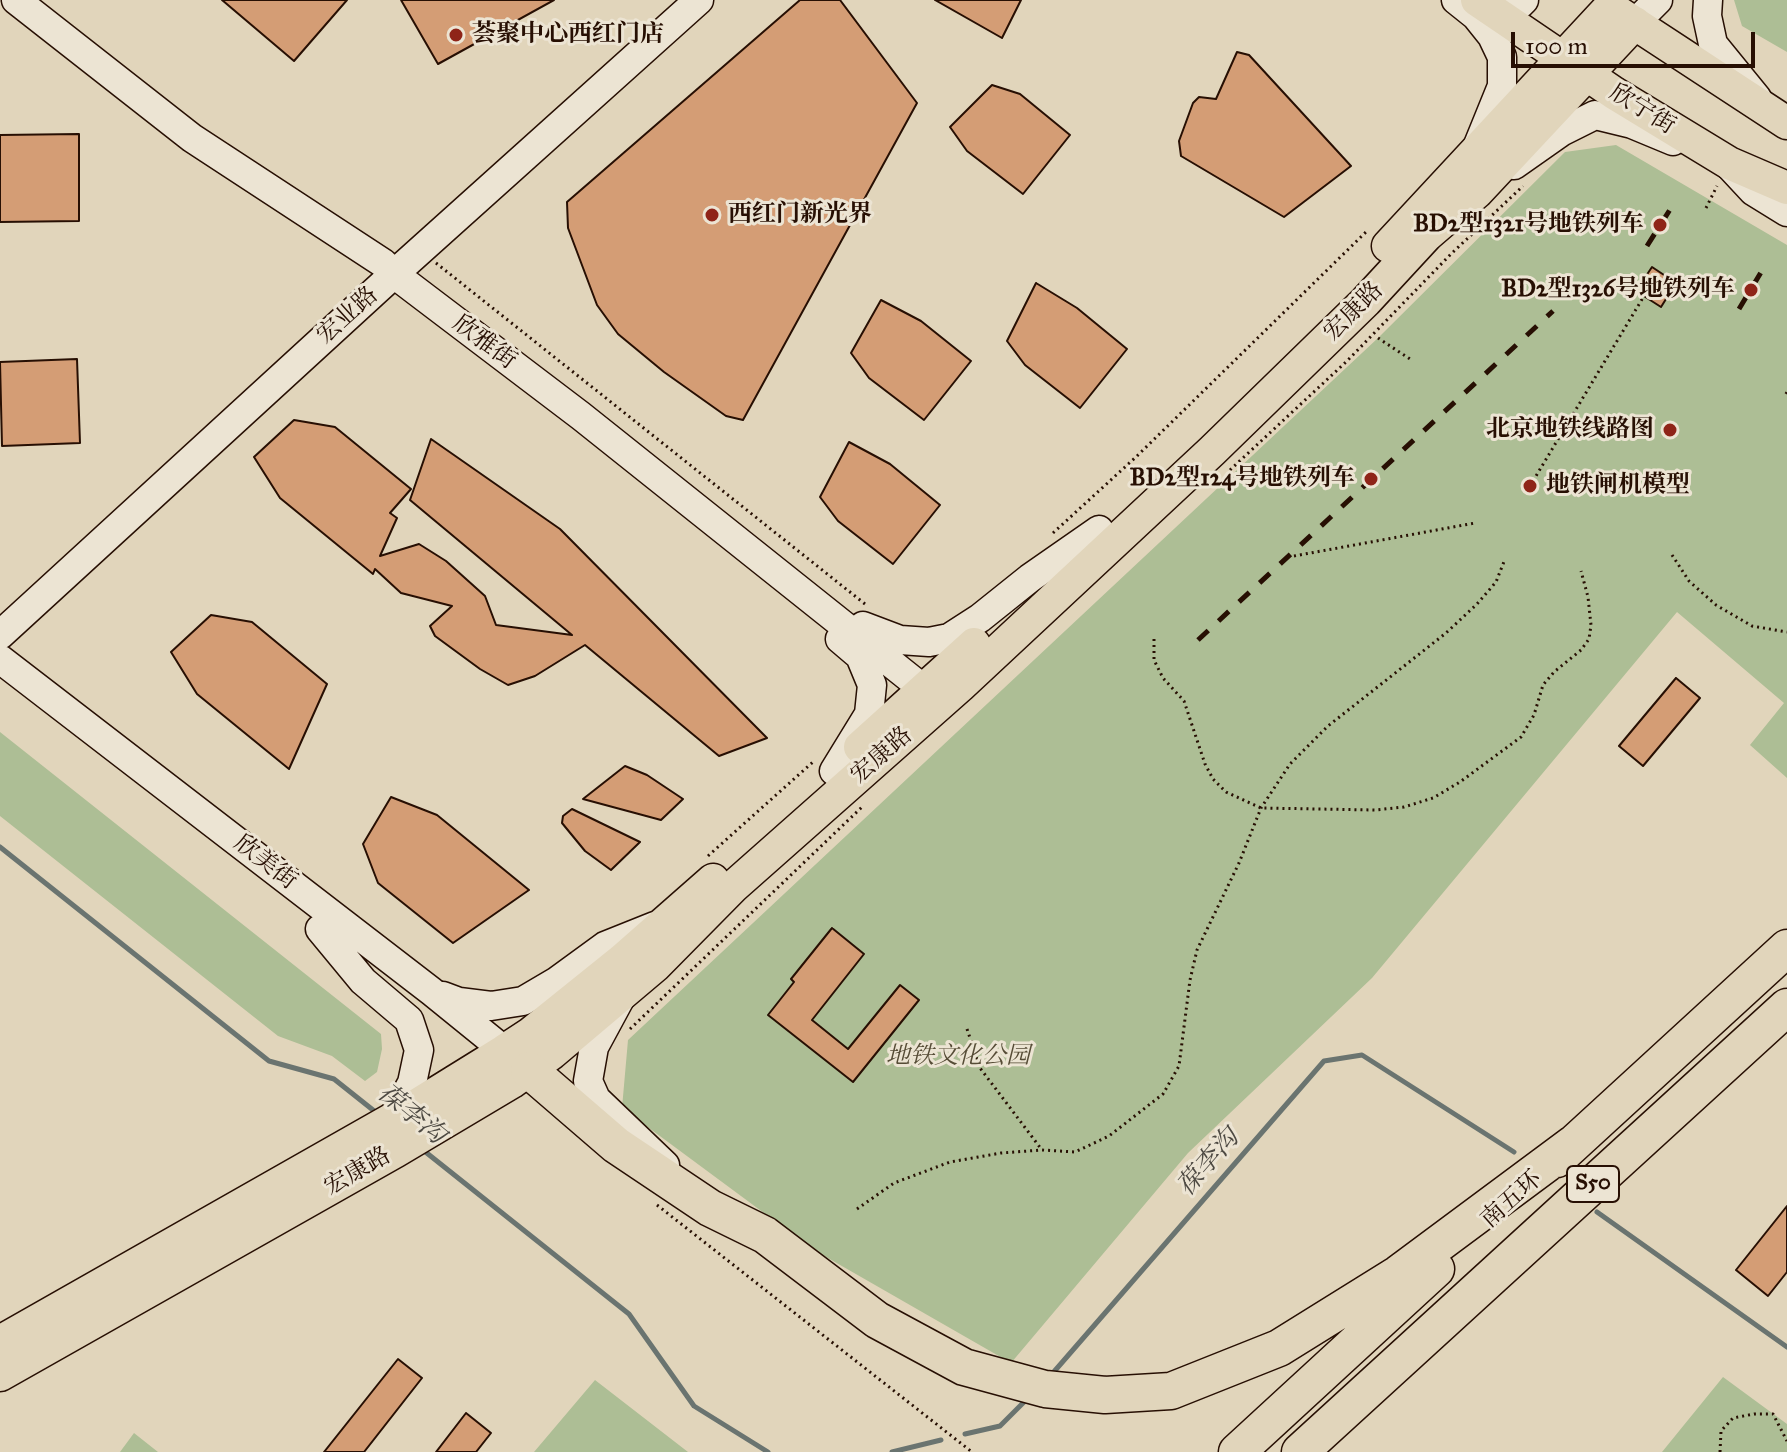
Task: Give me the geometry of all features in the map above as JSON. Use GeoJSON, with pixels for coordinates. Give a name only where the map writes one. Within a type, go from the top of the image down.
{"type":"FeatureCollection","features":[{"type":"Feature","properties":{"kind":"highway","name":"南五环"},"geometry":{"type":"LineString","coordinates":[[1237,1452],[1787,948]]}},
{"type":"Feature","properties":{"kind":"highway","name":"南五环"},"geometry":{"type":"LineString","coordinates":[[1300,1452],[1787,1007]]}},
{"type":"Feature","properties":{"kind":"highway"},"geometry":{"type":"LineString","coordinates":[[508,1066],[616,1145],[710,1208],[765,1235],[877,1320],[964,1367],[1045,1389],[1105,1395],[1171,1391],[1279,1348],[1398,1274],[1573,1144]]}},
{"type":"Feature","properties":{"kind":"highway"},"geometry":{"type":"LineString","coordinates":[[1340,1452],[1343,1442],[1398,1362]]}},
{"type":"Feature","properties":{"kind":"main road","name":"欣宁街"},"geometry":{"type":"LineString","coordinates":[[1485,6],[1574,67],[1729,163],[1787,188]]}},
{"type":"Feature","properties":{"kind":"main road","name":"宏康路"},"geometry":{"type":"LineString","coordinates":[[508,1066],[530,1034],[667,921],[826,764],[935,693],[1212,451],[1366,301],[1427,235],[1477,192],[1574,67],[1615,8]]}},
{"type":"Feature","properties":{"kind":"main road"},"geometry":{"type":"LineString","coordinates":[[1615,8],[1779,111]]}},
{"type":"Feature","properties":{"kind":"main road","name":"宏康路"},"geometry":{"type":"LineString","coordinates":[[0,1342],[508,1066],[623,993],[655,966],[1099,530],[1317,323],[1475,150],[1574,67]]}},
{"type":"Feature","properties":{"kind":"main road","name":"宏康路"},"geometry":{"type":"LineString","coordinates":[[0,1375],[396,1151],[403,1121]]}},
{"type":"Feature","properties":{"kind":"street","name":"欣雅街"},"geometry":{"type":"LineString","coordinates":[[16,0],[192,138],[401,261],[581,416],[935,693]]}},
{"type":"Feature","properties":{"kind":"street","name":"欣雅街"},"geometry":{"type":"LineString","coordinates":[[44,0],[203,125],[401,261],[868,618],[935,693]]}},
{"type":"Feature","properties":{"kind":"street","name":"宏业路"},"geometry":{"type":"LineString","coordinates":[[0,635],[676,0]]}},
{"type":"Feature","properties":{"kind":"street","name":"宏业路"},"geometry":{"type":"LineString","coordinates":[[0,619],[699,0]]}},
{"type":"Feature","properties":{"kind":"street"},"geometry":{"type":"LineString","coordinates":[[1456,0],[1476,16],[1492,36],[1502,57],[1502,86],[1475,150]]}},
{"type":"Feature","properties":{"kind":"street"},"geometry":{"type":"LineString","coordinates":[[1485,6],[1520,4],[1524,0]]}},
{"type":"Feature","properties":{"kind":"street","name":"宏康路"},"geometry":{"type":"LineString","coordinates":[[1615,8],[1658,0]]}},
{"type":"Feature","properties":{"kind":"street"},"geometry":{"type":"LineString","coordinates":[[1708,0],[1707,16],[1713,44],[1779,111]]}},
{"type":"Feature","properties":{"kind":"street"},"geometry":{"type":"LineString","coordinates":[[1477,192],[1561,132],[1595,115],[1632,124],[1729,163]]}},
{"type":"Feature","properties":{"kind":"street","name":"欣宁街"},"geometry":{"type":"LineString","coordinates":[[1729,163],[1753,191],[1787,212]]}},
{"type":"Feature","properties":{"kind":"street"},"geometry":{"type":"LineString","coordinates":[[868,618],[900,640],[929,642],[949,638],[1099,530]]}},
{"type":"Feature","properties":{"kind":"street"},"geometry":{"type":"LineString","coordinates":[[767,564],[806,611],[860,656],[872,685],[869,714],[826,764]]}},
{"type":"Feature","properties":{"kind":"street","name":"欣美街"},"geometry":{"type":"LineString","coordinates":[[0,659],[431,991],[508,1066]]}},
{"type":"Feature","properties":{"kind":"street","name":"欣美街"},"geometry":{"type":"LineString","coordinates":[[0,682],[320,929],[508,1066]]}},
{"type":"Feature","properties":{"kind":"street"},"geometry":{"type":"LineString","coordinates":[[431,991],[459,1002],[491,1006],[523,1001],[605,946],[667,921]]}},
{"type":"Feature","properties":{"kind":"street"},"geometry":{"type":"LineString","coordinates":[[320,929],[363,981],[409,1020],[419,1050],[403,1121]]}},
{"type":"Feature","properties":{"kind":"street"},"geometry":{"type":"LineString","coordinates":[[623,993],[594,1047],[588,1081],[596,1099],[660,1157],[688,1193]]}},
{"type":"Feature","properties":{"kind":"path","name":"宏康路"},"geometry":{"type":"LineString","coordinates":[[1047,539],[1137,456],[1367,232]]}},
{"type":"Feature","properties":{"kind":"path","name":"欣雅街"},"geometry":{"type":"LineString","coordinates":[[401,261],[868,618]]}},
{"type":"Feature","properties":{"kind":"path"},"geometry":{"type":"LineString","coordinates":[[1530,486],[1644,296]]}},
{"type":"Feature","properties":{"kind":"path"},"geometry":{"type":"LineString","coordinates":[[1378,338],[1410,359]]}},
{"type":"Feature","properties":{"kind":"path"},"geometry":{"type":"LineString","coordinates":[[1294,556],[1475,523]]}},
{"type":"Feature","properties":{"kind":"path"},"geometry":{"type":"LineString","coordinates":[[1672,555],[1689,581],[1716,605],[1752,626],[1787,632]]}},
{"type":"Feature","properties":{"kind":"path"},"geometry":{"type":"LineString","coordinates":[[857,1209],[894,1183],[950,1162],[1001,1153],[1042,1150],[1075,1152],[1109,1136],[1163,1094],[1179,1066],[1197,950],[1239,863],[1261,808],[1290,764],[1328,726],[1446,633],[1477,604],[1496,582],[1505,559]]}},
{"type":"Feature","properties":{"kind":"path"},"geometry":{"type":"LineString","coordinates":[[1154,639],[1154,660],[1163,678],[1184,701],[1213,779],[1226,792],[1261,808],[1375,810],[1404,807],[1433,798],[1521,737],[1534,715],[1543,685],[1589,639],[1588,597],[1581,571]]}},
{"type":"Feature","properties":{"kind":"path","name":"宏康路"},"geometry":{"type":"LineString","coordinates":[[704,860],[826,764]]}},
{"type":"Feature","properties":{"kind":"path"},"geometry":{"type":"LineString","coordinates":[[967,1029],[980,1068],[1042,1150]]}},
{"type":"Feature","properties":{"kind":"path"},"geometry":{"type":"LineString","coordinates":[[645,1197],[972,1452]]}},
{"type":"Feature","properties":{"kind":"path"},"geometry":{"type":"LineString","coordinates":[[1720,1452],[1721,1431],[1733,1418],[1743,1416],[1773,1414],[1787,1441]]}},
{"type":"Feature","properties":{"kind":"green space"},"geometry":{"type":"Polygon","coordinates":[[[1734,0],[1787,0],[1787,52],[1742,26],[1734,0]]]}},
{"type":"Feature","properties":{"kind":"green space","name":"地铁文化公园"},"geometry":{"type":"Polygon","coordinates":[[[1616,145],[1787,245],[1787,778],[1750,745],[1784,703],[1677,612],[1372,978],[1188,1153],[1011,1363],[814,1250],[622,1108],[628,1040],[1378,338],[1565,152],[1616,145]]]}},
{"type":"Feature","properties":{"kind":"green space"},"geometry":{"type":"Polygon","coordinates":[[[0,732],[381,1034],[382,1049],[377,1072],[365,1081],[332,1056],[278,1036],[0,816],[0,732]]]}},
{"type":"Feature","properties":{"kind":"green space"},"geometry":{"type":"Polygon","coordinates":[[[1723,1377],[1787,1424],[1787,1452],[1662,1452],[1723,1377]]]}},
{"type":"Feature","properties":{"kind":"green space"},"geometry":{"type":"Polygon","coordinates":[[[595,1380],[688,1452],[534,1452],[595,1380]]]}},
{"type":"Feature","properties":{"kind":"green space"},"geometry":{"type":"Polygon","coordinates":[[[134,1433],[158,1452],[120,1452],[134,1433]]]}},
{"type":"Feature","properties":{"kind":"building"},"geometry":{"type":"Polygon","coordinates":[[[222,0],[347,0],[294,61],[222,0]]]}},
{"type":"Feature","properties":{"kind":"building","name":"荟聚中心西红门店"},"geometry":{"type":"Polygon","coordinates":[[[401,0],[554,0],[438,64],[401,0]]]}},
{"type":"Feature","properties":{"kind":"building","name":"西红门新光界"},"geometry":{"type":"Polygon","coordinates":[[[800,0],[840,0],[917,103],[743,420],[726,416],[664,372],[618,334],[597,305],[568,228],[567,202],[800,0]]]}},
{"type":"Feature","properties":{"kind":"building"},"geometry":{"type":"Polygon","coordinates":[[[935,0],[1021,0],[1002,38],[935,0]]]}},
{"type":"Feature","properties":{"kind":"building"},"geometry":{"type":"Polygon","coordinates":[[[1237,52],[1249,55],[1351,166],[1284,217],[1181,156],[1179,141],[1193,103],[1199,97],[1216,99],[1237,52]]]}},
{"type":"Feature","properties":{"kind":"building"},"geometry":{"type":"Polygon","coordinates":[[[992,85],[1020,94],[1070,135],[1023,194],[967,151],[950,127],[992,85]]]}},
{"type":"Feature","properties":{"kind":"building"},"geometry":{"type":"Polygon","coordinates":[[[79,134],[79,221],[0,222],[0,135],[79,134]]]}},
{"type":"Feature","properties":{"kind":"building"},"geometry":{"type":"Polygon","coordinates":[[[1652,267],[1676,283],[1661,307],[1636,291],[1652,267]]]}},
{"type":"Feature","properties":{"kind":"building"},"geometry":{"type":"Polygon","coordinates":[[[1036,283],[1077,308],[1127,349],[1080,408],[1025,365],[1007,341],[1036,283]]]}},
{"type":"Feature","properties":{"kind":"building"},"geometry":{"type":"Polygon","coordinates":[[[881,300],[921,321],[971,361],[924,420],[869,378],[851,353],[881,300]]]}},
{"type":"Feature","properties":{"kind":"building"},"geometry":{"type":"Polygon","coordinates":[[[77,359],[80,443],[2,446],[0,362],[77,359]]]}},
{"type":"Feature","properties":{"kind":"building"},"geometry":{"type":"Polygon","coordinates":[[[294,420],[335,427],[411,489],[390,513],[397,518],[380,556],[419,544],[446,561],[485,596],[496,625],[572,635],[410,500],[431,439],[560,529],[767,738],[719,756],[585,645],[535,676],[508,685],[480,669],[435,636],[430,626],[452,606],[401,593],[375,569],[373,574],[280,498],[254,457],[294,420]]]}},
{"type":"Feature","properties":{"kind":"building"},"geometry":{"type":"Polygon","coordinates":[[[849,442],[890,464],[940,505],[893,564],[838,521],[820,497],[849,442]]]}},
{"type":"Feature","properties":{"kind":"building"},"geometry":{"type":"Polygon","coordinates":[[[211,615],[252,622],[327,684],[289,769],[197,694],[171,652],[211,615]]]}},
{"type":"Feature","properties":{"kind":"building"},"geometry":{"type":"Polygon","coordinates":[[[1676,678],[1700,698],[1643,766],[1619,746],[1676,678]]]}},
{"type":"Feature","properties":{"kind":"building"},"geometry":{"type":"Polygon","coordinates":[[[625,766],[647,775],[683,799],[661,820],[583,799],[625,766]]]}},
{"type":"Feature","properties":{"kind":"building"},"geometry":{"type":"Polygon","coordinates":[[[391,797],[437,815],[529,890],[453,943],[378,883],[363,844],[391,797]]]}},
{"type":"Feature","properties":{"kind":"building"},"geometry":{"type":"Polygon","coordinates":[[[572,809],[640,842],[611,870],[585,851],[562,823],[563,816],[572,809]]]}},
{"type":"Feature","properties":{"kind":"building"},"geometry":{"type":"Polygon","coordinates":[[[832,928],[864,954],[812,1020],[848,1049],[900,985],[919,1000],[853,1082],[768,1015],[794,982],[791,979],[832,928]]]}},
{"type":"Feature","properties":{"kind":"building"},"geometry":{"type":"Polygon","coordinates":[[[1787,1206],[1787,1272],[1768,1296],[1736,1270],[1787,1206]]]}},
{"type":"Feature","properties":{"kind":"building"},"geometry":{"type":"Polygon","coordinates":[[[398,1359],[422,1378],[364,1452],[324,1452],[398,1359]]]}},
{"type":"Feature","properties":{"kind":"building"},"geometry":{"type":"Polygon","coordinates":[[[466,1413],[491,1433],[476,1452],[436,1452],[466,1413]]]}},
{"type":"Feature","properties":{"kind":"waterway","name":"葆李沟"},"geometry":{"type":"LineString","coordinates":[[0,847],[269,1061],[334,1079],[378,1114]]}},
{"type":"Feature","properties":{"kind":"waterway","name":"葆李沟"},"geometry":{"type":"LineString","coordinates":[[1052,1374],[1324,1061],[1362,1055],[1514,1152]]}},
{"type":"Feature","properties":{"kind":"waterway","name":"葆李沟"},"geometry":{"type":"LineString","coordinates":[[423,1150],[629,1314],[694,1406],[768,1452]]}},
{"type":"Feature","properties":{"kind":"waterway","name":"葆李沟"},"geometry":{"type":"LineString","coordinates":[[1597,1212],[1787,1347]]}},
{"type":"Feature","properties":{"kind":"waterway","name":"葆李沟"},"geometry":{"type":"LineString","coordinates":[[965,1434],[1000,1426],[1028,1398]]}},
{"type":"Feature","properties":{"kind":"waterway","name":"葆李沟"},"geometry":{"type":"LineString","coordinates":[[892,1452],[941,1440]]}},
{"type":"Feature","properties":{"kind":"railway"},"geometry":{"type":"LineString","coordinates":[[1647,246],[1671,208]]}},
{"type":"Feature","properties":{"kind":"railway"},"geometry":{"type":"LineString","coordinates":[[1739,309],[1763,269]]}},
{"type":"Feature","properties":{"kind":"railway"},"geometry":{"type":"LineString","coordinates":[[1198,640],[1553,311]]}},
{"type":"Feature","properties":{"kind":"place","name":"荟聚中心西红门店"},"geometry":{"type":"Point","coordinates":[456,35]}},
{"type":"Feature","properties":{"kind":"place","name":"西红门新光界"},"geometry":{"type":"Point","coordinates":[712,215]}},
{"type":"Feature","properties":{"kind":"place","name":"BD2型1321号地铁列车"},"geometry":{"type":"Point","coordinates":[1660,225]}},
{"type":"Feature","properties":{"kind":"place","name":"BD2型1326号地铁列车"},"geometry":{"type":"Point","coordinates":[1751,290]}},
{"type":"Feature","properties":{"kind":"place","name":"北京地铁线路图"},"geometry":{"type":"Point","coordinates":[1670,430]}},
{"type":"Feature","properties":{"kind":"place","name":"BD2型124号地铁列车"},"geometry":{"type":"Point","coordinates":[1371,479]}},
{"type":"Feature","properties":{"kind":"place","name":"地铁闸机模型"},"geometry":{"type":"Point","coordinates":[1530,486]}}]}
